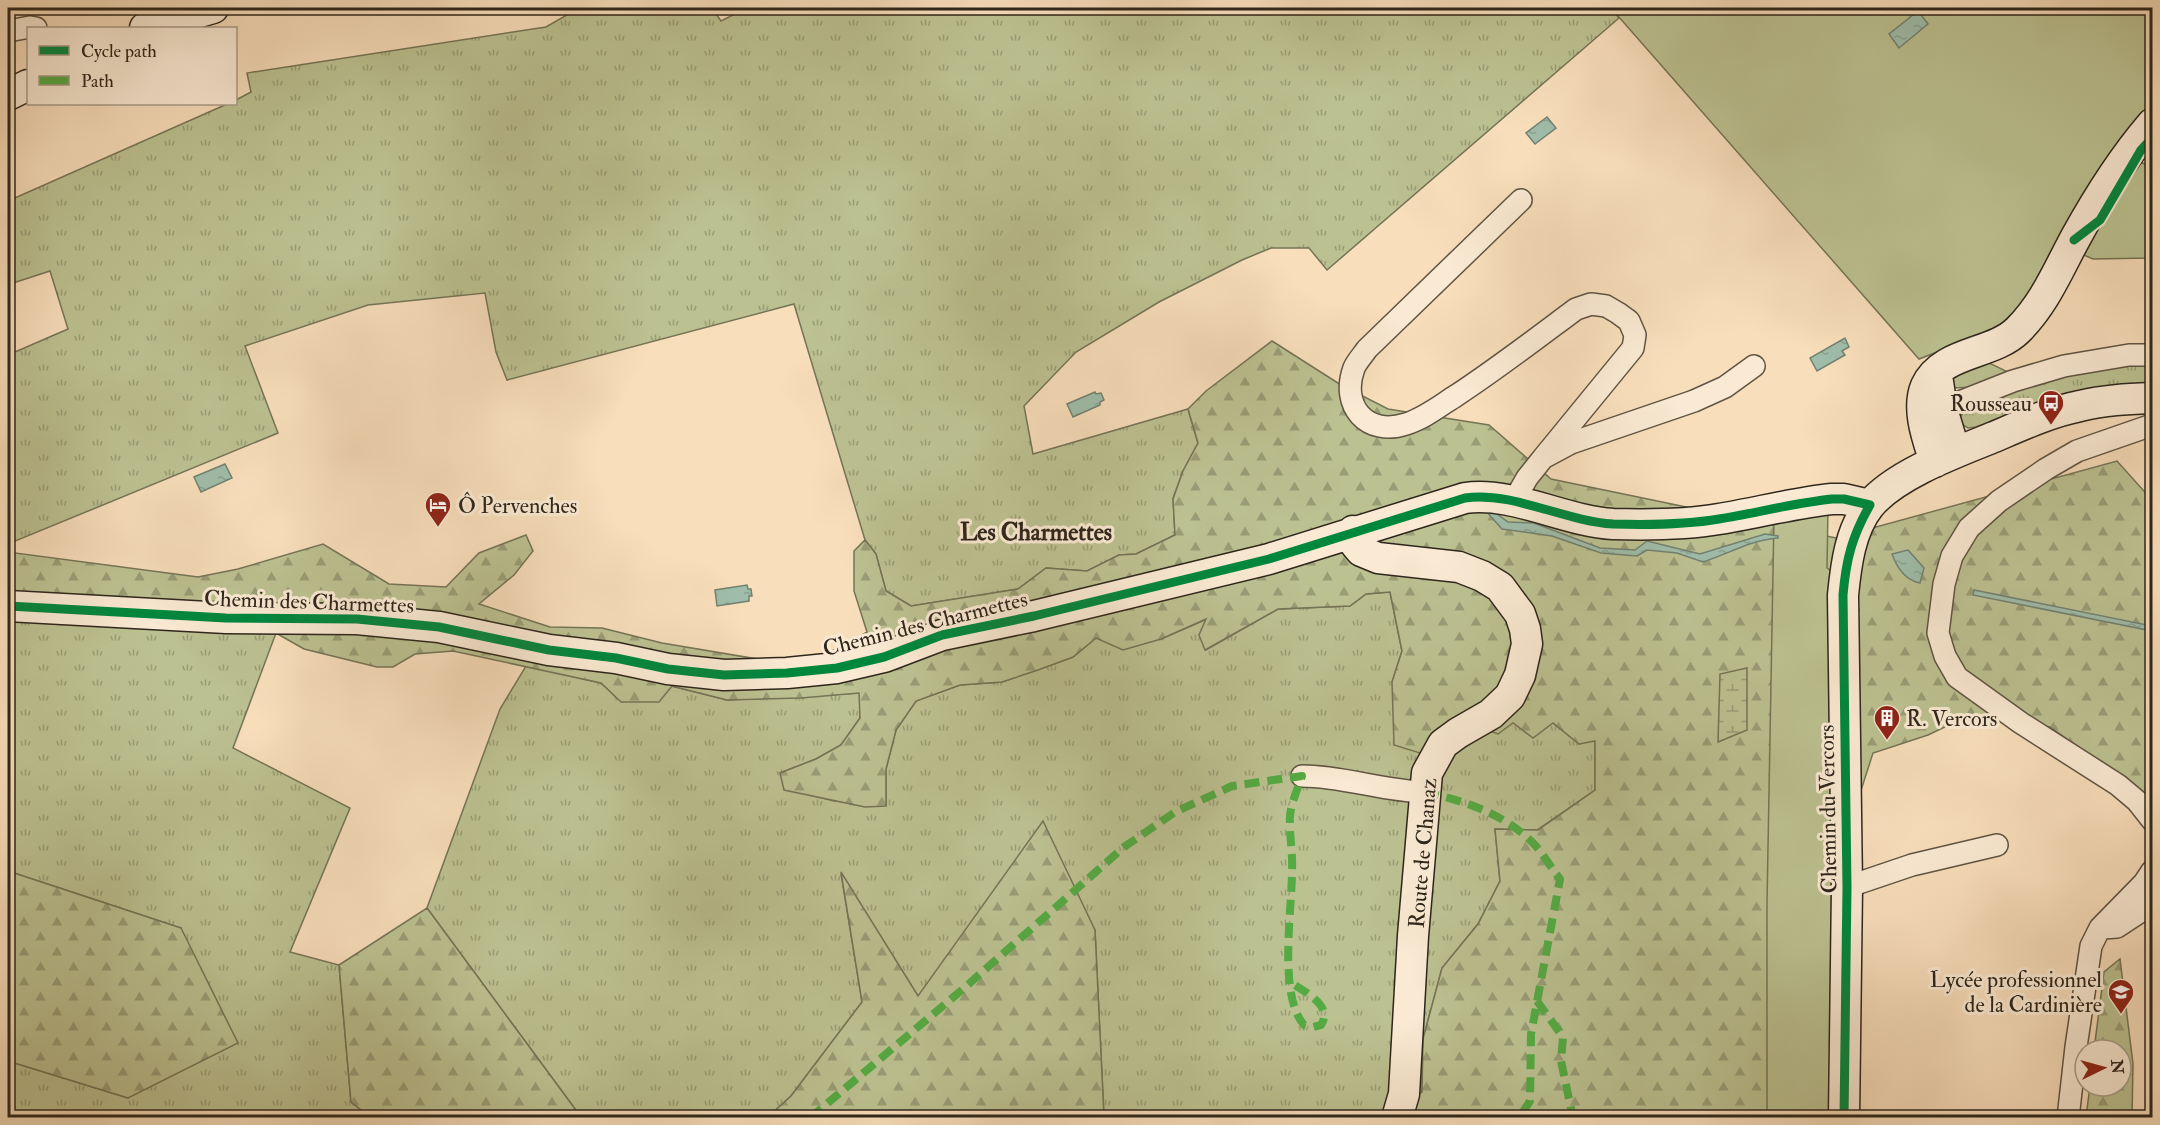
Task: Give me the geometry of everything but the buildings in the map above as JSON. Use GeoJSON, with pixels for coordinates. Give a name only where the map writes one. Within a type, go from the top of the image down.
{"type":"FeatureCollection","features":[{"type":"Feature","properties":{"kind":"street"},"geometry":{"type":"LineString","coordinates":[[148,27],[213,8]]}},
{"type":"Feature","properties":{"kind":"street"},"geometry":{"type":"LineString","coordinates":[[8,31],[27,28]]}},
{"type":"Feature","properties":{"kind":"street"},"geometry":{"type":"LineString","coordinates":[[8,95],[27,86]]}},
{"type":"Feature","properties":{"kind":"street"},"geometry":{"type":"LineString","coordinates":[[1933,414],[1922,400],[1926,385],[1948,363],[2016,333],[2031,316],[2051,287],[2104,186],[2152,124]]}},
{"type":"Feature","properties":{"kind":"street"},"geometry":{"type":"LineString","coordinates":[[1514,501],[1527,478],[1633,348],[1635,335],[1629,321],[1606,306],[1591,304],[1576,309],[1425,416],[1407,424],[1389,428],[1374,426],[1362,419],[1354,405],[1351,379],[1354,366],[1367,349],[1521,200]]}},
{"type":"Feature","properties":{"kind":"street"},"geometry":{"type":"LineString","coordinates":[[1945,457],[1925,433],[1933,414],[2013,381],[2064,366],[2129,355],[2152,355]]}},
{"type":"Feature","properties":{"kind":"street"},"geometry":{"type":"LineString","coordinates":[[1543,458],[1571,443],[1694,401],[1725,387],[1754,366]]}},
{"type":"Feature","properties":{"kind":"street"},"geometry":{"type":"LineString","coordinates":[[1870,505],[1894,485],[1945,457],[2060,411],[2102,402],[2152,398]]}},
{"type":"Feature","properties":{"kind":"street"},"geometry":{"type":"LineString","coordinates":[[2152,425],[2077,452],[2046,469],[1999,501],[1969,528],[1952,556],[1944,584],[1938,633],[1945,656],[1957,677],[2021,723],[2118,785],[2137,801],[2152,820]]}},
{"type":"Feature","properties":{"kind":"street","name":"Chemin des Charmettes"},"geometry":{"type":"LineString","coordinates":[[8,606],[226,618],[357,620],[439,627],[549,650],[616,658],[668,669],[724,675],[787,673],[837,668],[884,657],[942,635],[1056,611],[1269,560],[1354,538],[1479,495],[1514,501],[1584,520],[1612,524],[1654,524],[1716,519],[1832,499],[1844,499],[1870,505]]}},
{"type":"Feature","properties":{"kind":"street","name":"Chemin du Vercors"},"geometry":{"type":"LineString","coordinates":[[1844,1118],[1847,887],[1843,595],[1845,566],[1850,547],[1870,505]]}},
{"type":"Feature","properties":{"kind":"street","name":"Route de Chanaz"},"geometry":{"type":"LineString","coordinates":[[1354,538],[1361,551],[1378,558],[1459,567],[1482,576],[1500,587],[1520,614],[1527,644],[1524,661],[1510,696],[1491,714],[1458,732],[1443,744],[1427,773],[1404,1094],[1396,1118]]}},
{"type":"Feature","properties":{"kind":"street"},"geometry":{"type":"LineString","coordinates":[[1302,776],[1320,776],[1406,792],[1424,792]]}},
{"type":"Feature","properties":{"kind":"street"},"geometry":{"type":"LineString","coordinates":[[1847,887],[1912,865],[1997,845]]}},
{"type":"Feature","properties":{"kind":"street"},"geometry":{"type":"LineString","coordinates":[[2068,1118],[2091,946],[2100,928],[2144,883],[2152,871]]}},
{"type":"Feature","properties":{"kind":"street"},"geometry":{"type":"LineString","coordinates":[[2100,928],[2117,927],[2152,904]]}},
{"type":"Feature","properties":{"kind":"green space"},"geometry":{"type":"Polygon","coordinates":[[[579,8],[712,8],[721,21],[747,8],[1611,8],[1619,18],[1327,270],[1309,248],[1271,248],[1242,260],[1159,302],[1076,352],[1024,406],[1033,454],[1188,409],[1198,443],[1183,471],[1173,498],[1175,535],[1136,554],[1119,555],[1087,571],[1046,568],[1018,589],[911,606],[886,591],[876,554],[865,540],[794,304],[507,380],[496,352],[485,293],[368,305],[245,346],[278,433],[8,544],[8,355],[68,329],[50,271],[13,283],[8,266],[8,201],[225,105],[237,105],[237,99],[251,92],[247,73],[546,27],[579,8]]]}},
{"type":"Feature","properties":{"kind":"green space"},"geometry":{"type":"Polygon","coordinates":[[[1611,8],[2152,8],[2152,102],[2127,134],[2037,290],[1996,329],[1919,359],[1611,8]]]}},
{"type":"Feature","properties":{"kind":"green space"},"geometry":{"type":"Polygon","coordinates":[[[2138,160],[2152,169],[2152,258],[2093,259],[2079,253],[2000,356],[1989,363],[2010,375],[1979,387],[1950,388],[1949,379],[1981,357],[2079,239],[2101,225],[2138,160]]]}},
{"type":"Feature","properties":{"kind":"green space"},"geometry":{"type":"Polygon","coordinates":[[[1272,341],[1341,385],[1388,409],[1489,425],[1551,479],[1836,538],[2117,461],[2152,500],[2152,803],[2150,799],[2050,727],[1976,718],[1951,724],[1928,735],[1873,753],[1847,834],[1845,1117],[1380,1117],[1422,1092],[1423,1039],[1442,968],[1478,924],[1500,881],[1495,829],[1538,830],[1595,790],[1595,741],[1579,744],[1553,723],[1533,738],[1513,723],[1498,734],[1466,722],[1423,754],[1394,745],[1392,682],[1402,651],[1390,592],[1366,594],[1350,606],[1278,609],[1205,650],[1199,635],[1206,619],[1161,639],[1123,650],[1096,638],[1073,657],[1038,670],[1002,682],[960,685],[916,701],[896,730],[886,769],[886,806],[865,807],[784,790],[780,773],[816,759],[841,745],[860,718],[859,693],[801,698],[727,700],[672,686],[659,702],[621,702],[601,683],[453,651],[415,654],[393,667],[377,667],[304,649],[276,633],[8,619],[8,552],[198,577],[238,569],[323,544],[389,584],[446,587],[479,553],[526,535],[533,551],[514,575],[479,604],[550,627],[602,628],[662,643],[793,665],[842,647],[867,632],[854,591],[854,551],[865,540],[876,554],[886,591],[911,606],[1018,589],[1046,568],[1087,571],[1119,555],[1136,554],[1175,535],[1173,499],[1183,471],[1198,443],[1188,409],[1206,391],[1272,341]]]}},
{"type":"Feature","properties":{"kind":"green space"},"geometry":{"type":"Polygon","coordinates":[[[2152,363],[2152,387],[2022,410],[1976,427],[1968,428],[1962,424],[1960,417],[1966,409],[2057,374],[2152,363]]]}},
{"type":"Feature","properties":{"kind":"green space"},"geometry":{"type":"Polygon","coordinates":[[[1828,509],[1827,568],[1831,571],[1832,1117],[1767,1118],[1767,903],[1774,517],[1828,509]]]}},
{"type":"Feature","properties":{"kind":"green space"},"geometry":{"type":"Polygon","coordinates":[[[1390,592],[1402,651],[1392,682],[1513,723],[1553,723],[1579,744],[1595,740],[1595,790],[1537,830],[1495,829],[1500,881],[1478,924],[1442,968],[1423,1039],[1422,1092],[1380,1117],[1104,1117],[1095,930],[918,996],[841,874],[862,1002],[791,1096],[768,1117],[581,1117],[427,908],[500,709],[526,666],[601,683],[622,702],[671,686],[727,700],[860,693],[860,718],[841,745],[816,759],[780,773],[811,795],[834,801],[886,805],[886,769],[896,730],[916,701],[960,685],[1002,682],[1073,657],[1096,638],[1161,639],[1207,619],[1206,650],[1278,609],[1350,606],[1366,594],[1390,592]]]}},
{"type":"Feature","properties":{"kind":"green space"},"geometry":{"type":"Polygon","coordinates":[[[8,619],[276,633],[233,748],[350,808],[290,952],[339,965],[351,1102],[370,1117],[8,1117],[8,1061],[128,1098],[181,928],[8,871],[8,619]]]}},
{"type":"Feature","properties":{"kind":"green space"},"geometry":{"type":"Polygon","coordinates":[[[1747,668],[1747,730],[1718,742],[1720,674],[1747,668]]]}},
{"type":"Feature","properties":{"kind":"green space"},"geometry":{"type":"Polygon","coordinates":[[[1043,821],[1095,930],[1104,1117],[768,1117],[791,1096],[862,1002],[841,872],[918,996],[1043,821]]]}},
{"type":"Feature","properties":{"kind":"green space"},"geometry":{"type":"Polygon","coordinates":[[[8,871],[181,928],[238,1043],[128,1098],[8,1061],[8,871]]]}},
{"type":"Feature","properties":{"kind":"green space"},"geometry":{"type":"Polygon","coordinates":[[[427,908],[581,1117],[370,1117],[351,1102],[339,965],[427,908]]]}},
{"type":"Feature","properties":{"kind":"green space"},"geometry":{"type":"Polygon","coordinates":[[[2120,959],[2130,1038],[2096,1038],[2104,972],[2120,959]]]}},
{"type":"Feature","properties":{"kind":"green space"},"geometry":{"type":"Polygon","coordinates":[[[2088,1098],[2132,1098],[2132,1117],[2086,1117],[2088,1098]]]}},
{"type":"Feature","properties":{"kind":"water"},"geometry":{"type":"Polygon","coordinates":[[[1918,11],[1928,24],[1899,48],[1889,34],[1918,11]]]}},
{"type":"Feature","properties":{"kind":"water"},"geometry":{"type":"Polygon","coordinates":[[[1547,117],[1556,128],[1535,144],[1526,133],[1547,117]]]}},
{"type":"Feature","properties":{"kind":"water"},"geometry":{"type":"Polygon","coordinates":[[[1845,338],[1849,347],[1842,351],[1845,355],[1817,371],[1810,358],[1845,338]]]}},
{"type":"Feature","properties":{"kind":"water"},"geometry":{"type":"Polygon","coordinates":[[[1095,392],[1096,394],[1101,393],[1104,400],[1100,402],[1100,405],[1073,417],[1067,404],[1095,392]]]}},
{"type":"Feature","properties":{"kind":"water"},"geometry":{"type":"Polygon","coordinates":[[[225,464],[232,478],[201,492],[194,477],[225,464]]]}},
{"type":"Feature","properties":{"kind":"water"},"geometry":{"type":"Polygon","coordinates":[[[1482,503],[1508,522],[1534,523],[1600,548],[1635,550],[1647,541],[1700,554],[1765,534],[1778,536],[1778,538],[1749,544],[1703,562],[1677,553],[1647,550],[1637,556],[1601,553],[1552,536],[1502,529],[1485,510],[1482,503]]]}},
{"type":"Feature","properties":{"kind":"water"},"geometry":{"type":"Polygon","coordinates":[[[1908,550],[1924,568],[1920,583],[1902,573],[1892,554],[1908,550]]]}},
{"type":"Feature","properties":{"kind":"water"},"geometry":{"type":"Polygon","coordinates":[[[747,585],[748,589],[751,589],[752,596],[749,596],[749,601],[717,606],[715,590],[747,585]]]}},
{"type":"Feature","properties":{"kind":"water"},"geometry":{"type":"Polygon","coordinates":[[[1974,590],[2152,626],[2152,631],[1973,595],[1974,590]]]}},
{"type":"Feature","properties":{"kind":"marked path"},"geometry":{"type":"LineString","coordinates":[[810,1118],[963,989],[1124,847],[1175,812],[1232,786],[1302,776],[1290,816],[1292,864],[1289,974],[1291,994],[1296,1011],[1304,1025],[1313,1027],[1321,1025],[1324,1018],[1320,1005],[1309,994],[1290,982]]}},
{"type":"Feature","properties":{"kind":"marked path"},"geometry":{"type":"LineString","coordinates":[[1424,792],[1481,809],[1520,831],[1535,845],[1560,879],[1531,1034],[1530,1101],[1519,1118]]}},
{"type":"Feature","properties":{"kind":"marked path"},"geometry":{"type":"LineString","coordinates":[[1537,1001],[1563,1037],[1561,1061],[1573,1118]]}},
{"type":"Feature","properties":{"kind":"cycle path"},"geometry":{"type":"LineString","coordinates":[[2074,240],[2100,220],[2141,150],[2152,138]]}},
{"type":"Feature","properties":{"kind":"cycle path"},"geometry":{"type":"LineString","coordinates":[[8,606],[226,618],[357,619],[439,627],[549,650],[616,658],[668,669],[724,675],[787,673],[837,668],[884,657],[942,635],[1034,616],[1269,559],[1465,498],[1483,497],[1520,502],[1576,518],[1613,524],[1706,521],[1832,499],[1844,499],[1870,505],[1851,548],[1843,595],[1847,887],[1844,1118]]}},
{"type":"Feature","properties":{"kind":"place","name":"Rousseau"},"geometry":{"type":"Point","coordinates":[2051,426]}},
{"type":"Feature","properties":{"kind":"place","name":"Ô Pervenches"},"geometry":{"type":"Point","coordinates":[438,528]}},
{"type":"Feature","properties":{"kind":"place","name":"R. Vercors"},"geometry":{"type":"Point","coordinates":[1887,741]}},
{"type":"Feature","properties":{"kind":"place","name":"Lycée professionnel de la Cardinière"},"geometry":{"type":"Point","coordinates":[2121,1015]}},
{"type":"Feature","properties":{"kind":"district","name":"Les Charmettes"},"geometry":{"type":"Point","coordinates":[1036,532]}}]}
